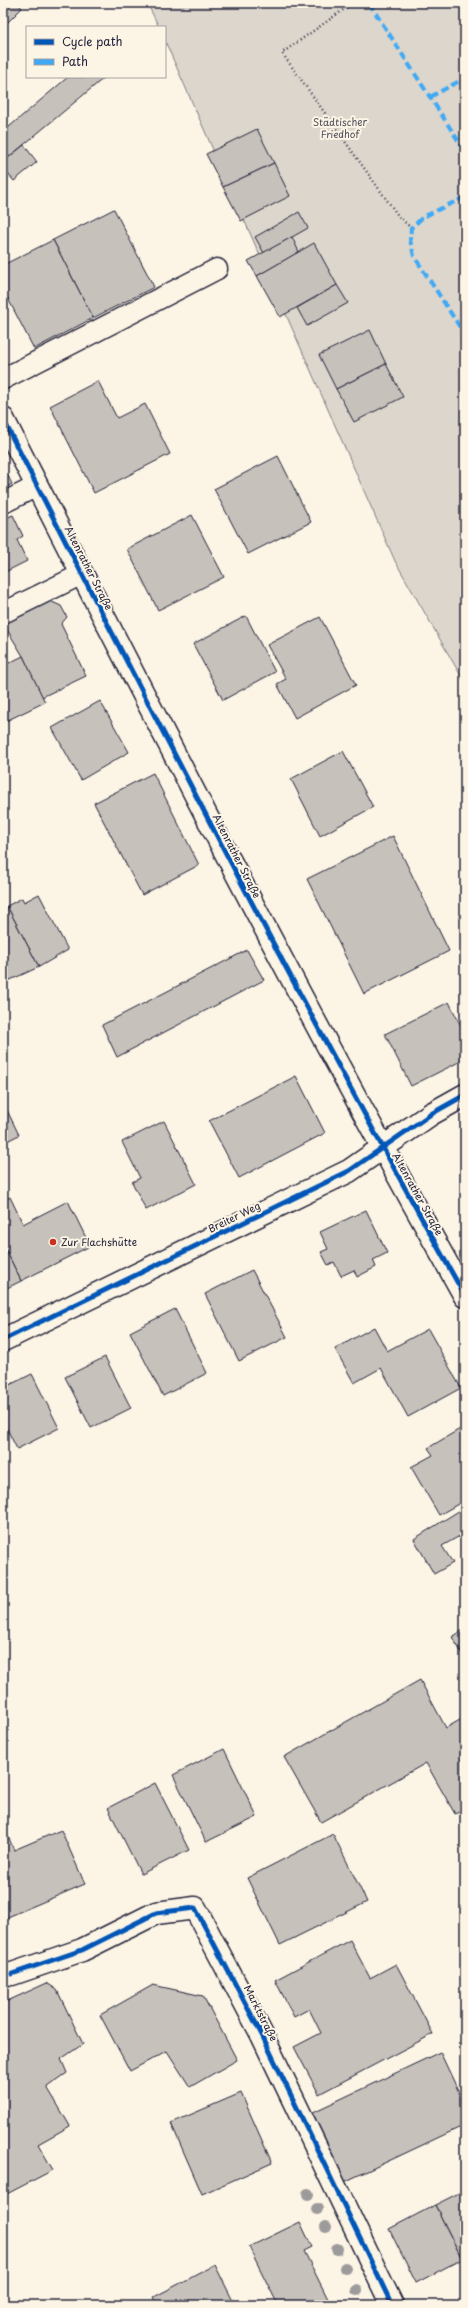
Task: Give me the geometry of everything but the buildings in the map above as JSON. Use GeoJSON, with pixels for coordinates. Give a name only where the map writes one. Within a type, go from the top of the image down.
{"type":"FeatureCollection","features":[{"type":"Feature","properties":{"kind":"street","name":"Altenrather Straße"},"geometry":{"type":"LineString","coordinates":[[3,419],[256,913],[382,1148],[465,1296]]}},
{"type":"Feature","properties":{"kind":"street","name":"Breiter Weg"},"geometry":{"type":"LineString","coordinates":[[3,1340],[349,1171],[431,1114],[465,1095]]}},
{"type":"Feature","properties":{"kind":"street","name":"Marktstraße"},"geometry":{"type":"LineString","coordinates":[[8,1973],[82,1950],[156,1913],[195,1908],[262,2035],[392,2305]]}},
{"type":"Feature","properties":{"kind":"lane"},"geometry":{"type":"LineString","coordinates":[[3,379],[217,269]]}},
{"type":"Feature","properties":{"kind":"lane"},"geometry":{"type":"LineString","coordinates":[[3,503],[37,486]]}},
{"type":"Feature","properties":{"kind":"lane"},"geometry":{"type":"LineString","coordinates":[[3,613],[82,574]]}},
{"type":"Feature","properties":{"kind":"path"},"geometry":{"type":"LineString","coordinates":[[353,3],[282,53],[399,217],[411,228]]}},
{"type":"Feature","properties":{"kind":"green space","name":"Städtischer Friedhof"},"geometry":{"type":"Polygon","coordinates":[[[147,3],[465,3],[465,683],[395,561],[166,43],[166,26],[158,26],[147,3]]]}},
{"type":"Feature","properties":{"kind":"marked path"},"geometry":{"type":"LineString","coordinates":[[369,3],[465,151]]}},
{"type":"Feature","properties":{"kind":"marked path"},"geometry":{"type":"LineString","coordinates":[[430,97],[465,78]]}},
{"type":"Feature","properties":{"kind":"marked path"},"geometry":{"type":"LineString","coordinates":[[465,197],[423,217],[411,228],[410,240],[414,256],[465,335]]}},
{"type":"Feature","properties":{"kind":"cycle path"},"geometry":{"type":"LineString","coordinates":[[3,419],[172,750],[287,970],[465,1296]]}},
{"type":"Feature","properties":{"kind":"cycle path"},"geometry":{"type":"LineString","coordinates":[[3,1340],[349,1171],[431,1114],[465,1095]]}},
{"type":"Feature","properties":{"kind":"cycle path"},"geometry":{"type":"LineString","coordinates":[[12,1974],[82,1950],[156,1913],[195,1908],[262,2035],[392,2305]]}},
{"type":"Feature","properties":{"kind":"place","name":"Zur Flachshütte"},"geometry":{"type":"Point","coordinates":[53,1242]}}]}
